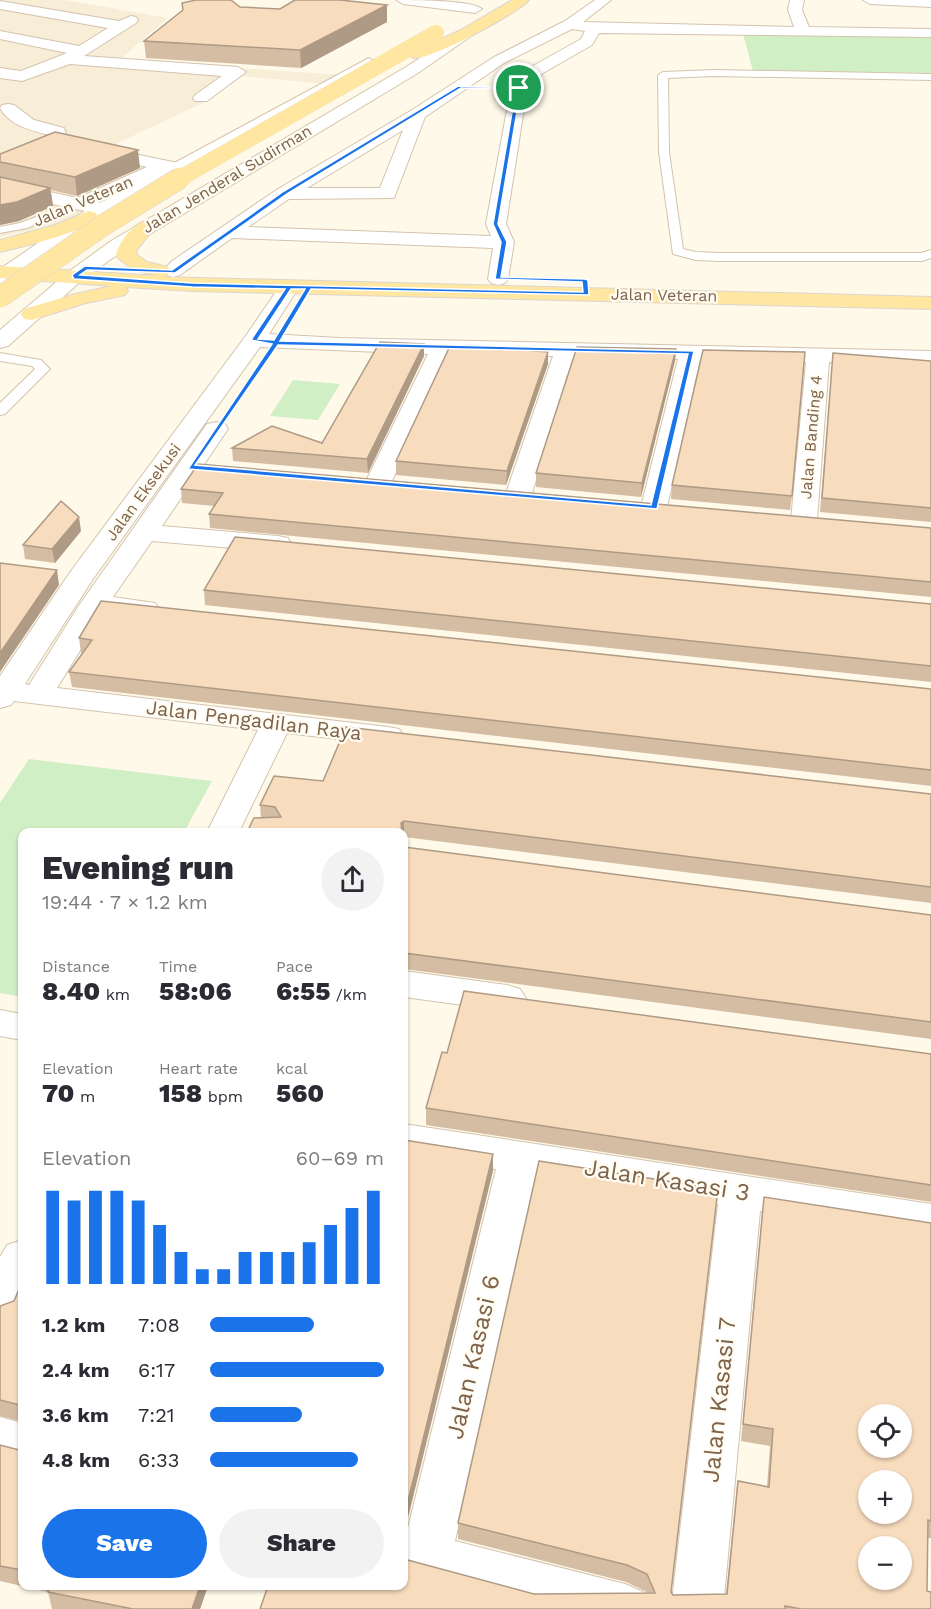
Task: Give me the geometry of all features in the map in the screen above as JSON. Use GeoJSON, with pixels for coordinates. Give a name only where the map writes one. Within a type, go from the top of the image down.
{"type":"FeatureCollection","features":[{"type":"Feature","properties":{"kind":"main road","name":"Jalan Jenderal Sudirman"},"geometry":{"type":"LineString","coordinates":[[0,297],[47,261],[145,198],[492,0]]}},
{"type":"Feature","properties":{"kind":"main road","name":"Jalan Jenderal Sudirman"},"geometry":{"type":"LineString","coordinates":[[0,317],[54,274],[158,205],[418,55],[464,34],[522,0]]}},
{"type":"Feature","properties":{"kind":"main road"},"geometry":{"type":"LineString","coordinates":[[0,246],[62,228],[91,210]]}},
{"type":"Feature","properties":{"kind":"main road"},"geometry":{"type":"LineString","coordinates":[[152,223],[127,249],[126,256],[140,266],[167,271]]}},
{"type":"Feature","properties":{"kind":"main road"},"geometry":{"type":"LineString","coordinates":[[5,270],[80,272]]}},
{"type":"Feature","properties":{"kind":"main road","name":"Jalan Veteran"},"geometry":{"type":"LineString","coordinates":[[80,272],[167,271],[498,279],[586,287],[931,303]]}},
{"type":"Feature","properties":{"kind":"main road","name":"Jalan Veteran"},"geometry":{"type":"LineString","coordinates":[[80,272],[192,285],[931,290]]}},
{"type":"Feature","properties":{"kind":"main road"},"geometry":{"type":"LineString","coordinates":[[32,314],[105,293],[155,286],[192,285]]}},
{"type":"Feature","properties":{"kind":"street"},"geometry":{"type":"LineString","coordinates":[[1,5],[18,0]]}},
{"type":"Feature","properties":{"kind":"street"},"geometry":{"type":"LineString","coordinates":[[403,0],[475,9]]}},
{"type":"Feature","properties":{"kind":"street"},"geometry":{"type":"LineString","coordinates":[[167,271],[285,193],[418,114],[499,60],[570,24],[604,0]]}},
{"type":"Feature","properties":{"kind":"street"},"geometry":{"type":"LineString","coordinates":[[797,0],[795,10],[803,31]]}},
{"type":"Feature","properties":{"kind":"street"},"geometry":{"type":"LineString","coordinates":[[872,0],[931,3]]}},
{"type":"Feature","properties":{"kind":"street"},"geometry":{"type":"LineString","coordinates":[[0,73],[22,76],[75,55],[126,23],[1,5]]}},
{"type":"Feature","properties":{"kind":"street"},"geometry":{"type":"LineString","coordinates":[[570,24],[594,28],[931,33]]}},
{"type":"Feature","properties":{"kind":"street"},"geometry":{"type":"LineString","coordinates":[[498,279],[504,242],[496,224],[513,88],[537,70],[587,42],[594,28]]}},
{"type":"Feature","properties":{"kind":"street","name":"Jalan Jenderal Sudirman"},"geometry":{"type":"LineString","coordinates":[[171,167],[390,51],[439,32]]}},
{"type":"Feature","properties":{"kind":"street","name":"Jalan Jenderal Sudirman"},"geometry":{"type":"LineString","coordinates":[[0,341],[80,272],[152,223],[427,61],[464,34]]}},
{"type":"Feature","properties":{"kind":"street"},"geometry":{"type":"LineString","coordinates":[[0,35],[75,55],[151,65],[238,72],[201,98]]}},
{"type":"Feature","properties":{"kind":"street"},"geometry":{"type":"LineString","coordinates":[[125,82],[151,65]]}},
{"type":"Feature","properties":{"kind":"street"},"geometry":{"type":"LineString","coordinates":[[460,87],[483,87]]}},
{"type":"Feature","properties":{"kind":"street"},"geometry":{"type":"LineString","coordinates":[[8,109],[28,123],[58,132],[58,137],[52,141],[31,147]]}},
{"type":"Feature","properties":{"kind":"street"},"geometry":{"type":"LineString","coordinates":[[285,193],[387,194],[390,192],[418,114]]}},
{"type":"Feature","properties":{"kind":"street"},"geometry":{"type":"LineString","coordinates":[[52,141],[171,167]]}},
{"type":"Feature","properties":{"kind":"street","name":"Jalan Veteran"},"geometry":{"type":"LineString","coordinates":[[91,210],[171,167]]}},
{"type":"Feature","properties":{"kind":"street"},"geometry":{"type":"LineString","coordinates":[[0,188],[152,223]]}},
{"type":"Feature","properties":{"kind":"street"},"geometry":{"type":"LineString","coordinates":[[5,270],[91,210]]}},
{"type":"Feature","properties":{"kind":"street"},"geometry":{"type":"LineString","coordinates":[[228,232],[504,242]]}},
{"type":"Feature","properties":{"kind":"street","name":"Jalan Eksekusi"},"geometry":{"type":"LineString","coordinates":[[38,695],[94,604],[145,532],[202,468],[265,341],[299,287]]}},
{"type":"Feature","properties":{"kind":"street"},"geometry":{"type":"LineString","coordinates":[[265,341],[931,358]]}},
{"type":"Feature","properties":{"kind":"street","name":"Jalan Eksekusi"},"geometry":{"type":"LineString","coordinates":[[3,695],[13,659],[70,575],[265,341]]}},
{"type":"Feature","properties":{"kind":"street"},"geometry":{"type":"LineString","coordinates":[[378,483],[442,347]]}},
{"type":"Feature","properties":{"kind":"street"},"geometry":{"type":"LineString","coordinates":[[518,496],[566,350]]}},
{"type":"Feature","properties":{"kind":"street"},"geometry":{"type":"LineString","coordinates":[[654,508],[691,352]]}},
{"type":"Feature","properties":{"kind":"street","name":"Jalan Banding 4"},"geometry":{"type":"LineString","coordinates":[[804,520],[818,354]]}},
{"type":"Feature","properties":{"kind":"street"},"geometry":{"type":"LineString","coordinates":[[145,532],[307,547]]}},
{"type":"Feature","properties":{"kind":"street"},"geometry":{"type":"LineString","coordinates":[[94,604],[175,612]]}},
{"type":"Feature","properties":{"kind":"street","name":"Jalan Pengadilan Raya"},"geometry":{"type":"LineString","coordinates":[[3,695],[38,695],[419,740]]}},
{"type":"Feature","properties":{"kind":"street"},"geometry":{"type":"LineString","coordinates":[[235,828],[277,723]]}},
{"type":"Feature","properties":{"kind":"street"},"geometry":{"type":"LineString","coordinates":[[408,985],[544,1003]]}},
{"type":"Feature","properties":{"kind":"street"},"geometry":{"type":"LineString","coordinates":[[0,1023],[18,1025]]}},
{"type":"Feature","properties":{"kind":"street","name":"Jalan Kasasi 3"},"geometry":{"type":"LineString","coordinates":[[408,1140],[931,1221]]}},
{"type":"Feature","properties":{"kind":"street","name":"Jalan Kasasi 6"},"geometry":{"type":"LineString","coordinates":[[415,1553],[520,1157]]}},
{"type":"Feature","properties":{"kind":"street","name":"Jalan Kasasi 7"},"geometry":{"type":"LineString","coordinates":[[697,1609],[741,1191]]}},
{"type":"Feature","properties":{"kind":"street"},"geometry":{"type":"LineString","coordinates":[[0,1304],[18,1266]]}},
{"type":"Feature","properties":{"kind":"street"},"geometry":{"type":"LineString","coordinates":[[0,1437],[18,1443]]}},
{"type":"Feature","properties":{"kind":"street"},"geometry":{"type":"LineString","coordinates":[[415,1553],[625,1609]]}},
{"type":"Feature","properties":{"kind":"lane"},"geometry":{"type":"LineString","coordinates":[[931,77],[715,73],[663,75],[664,152],[677,251],[696,256],[719,257],[922,257],[931,254]]}},
{"type":"Feature","properties":{"kind":"lane","name":"Jalan Veteran"},"geometry":{"type":"LineString","coordinates":[[0,230],[91,210]]}},
{"type":"Feature","properties":{"kind":"lane"},"geometry":{"type":"LineString","coordinates":[[0,357],[36,363],[43,369],[0,411]]}},
{"type":"Feature","properties":{"kind":"shaded area"},"geometry":{"type":"Polygon","coordinates":[[[0,0],[65,0],[168,18],[119,60],[344,75],[328,84],[239,76],[207,101],[105,149],[175,167],[68,221],[0,237],[0,0]]]}},
{"type":"Feature","properties":{"kind":"green space"},"geometry":{"type":"Polygon","coordinates":[[[743,34],[931,36],[931,73],[753,71],[743,34]]]}},
{"type":"Feature","properties":{"kind":"green space"},"geometry":{"type":"Polygon","coordinates":[[[293,380],[340,384],[318,420],[270,416],[293,380]]]}},
{"type":"Feature","properties":{"kind":"green space"},"geometry":{"type":"Polygon","coordinates":[[[29,759],[212,781],[186,828],[18,828],[18,996],[0,993],[0,803],[29,759]]]}},
{"type":"Feature","properties":{"kind":"building"},"geometry":{"type":"Polygon","coordinates":[[[196,0],[231,0],[240,7],[280,9],[295,0],[340,0],[387,5],[300,50],[144,41],[183,10],[182,3],[196,0]]]}},
{"type":"Feature","properties":{"kind":"building"},"geometry":{"type":"Polygon","coordinates":[[[55,132],[138,150],[75,177],[0,162],[0,154],[55,132]]]}},
{"type":"Feature","properties":{"kind":"building"},"geometry":{"type":"Polygon","coordinates":[[[0,177],[50,188],[17,202],[0,205],[0,177]]]}},
{"type":"Feature","properties":{"kind":"building"},"geometry":{"type":"Polygon","coordinates":[[[380,342],[424,344],[367,459],[232,448],[272,426],[322,443],[380,342]]]}},
{"type":"Feature","properties":{"kind":"building"},"geometry":{"type":"Polygon","coordinates":[[[450,346],[548,352],[507,471],[396,461],[450,346]]]}},
{"type":"Feature","properties":{"kind":"building"},"geometry":{"type":"Polygon","coordinates":[[[577,347],[676,349],[642,483],[536,473],[577,347]]]}},
{"type":"Feature","properties":{"kind":"building"},"geometry":{"type":"Polygon","coordinates":[[[703,350],[805,352],[792,496],[672,485],[703,350]]]}},
{"type":"Feature","properties":{"kind":"building"},"geometry":{"type":"Polygon","coordinates":[[[833,353],[931,361],[931,508],[822,498],[833,353]]]}},
{"type":"Feature","properties":{"kind":"building"},"geometry":{"type":"Polygon","coordinates":[[[198,464],[931,528],[931,582],[209,514],[223,493],[181,489],[198,464]]]}},
{"type":"Feature","properties":{"kind":"building"},"geometry":{"type":"Polygon","coordinates":[[[61,501],[79,517],[52,549],[23,545],[61,501]]]}},
{"type":"Feature","properties":{"kind":"building"},"geometry":{"type":"Polygon","coordinates":[[[235,537],[931,604],[931,666],[204,590],[235,537]]]}},
{"type":"Feature","properties":{"kind":"building"},"geometry":{"type":"Polygon","coordinates":[[[0,563],[57,570],[0,653],[0,563]]]}},
{"type":"Feature","properties":{"kind":"building"},"geometry":{"type":"Polygon","coordinates":[[[101,601],[931,689],[931,770],[69,672],[92,640],[79,638],[101,601]]]}},
{"type":"Feature","properties":{"kind":"building"},"geometry":{"type":"Polygon","coordinates":[[[346,727],[931,794],[931,887],[404,821],[401,823],[402,828],[249,828],[254,818],[281,817],[275,807],[260,805],[274,776],[323,781],[346,727]]]}},
{"type":"Feature","properties":{"kind":"building"},"geometry":{"type":"Polygon","coordinates":[[[408,848],[931,915],[931,1022],[408,954],[408,848]]]}},
{"type":"Feature","properties":{"kind":"building"},"geometry":{"type":"Polygon","coordinates":[[[464,991],[931,1054],[931,1185],[426,1108],[442,1052],[447,1053],[464,991]]]}},
{"type":"Feature","properties":{"kind":"building"},"geometry":{"type":"Polygon","coordinates":[[[408,1141],[493,1154],[408,1501],[408,1141]]]}},
{"type":"Feature","properties":{"kind":"building"},"geometry":{"type":"Polygon","coordinates":[[[539,1161],[718,1189],[671,1592],[673,1595],[727,1594],[738,1481],[769,1487],[773,1429],[743,1424],[764,1197],[931,1223],[931,1521],[928,1520],[927,1591],[931,1592],[931,1609],[801,1609],[785,1606],[785,1609],[260,1609],[267,1590],[408,1590],[408,1560],[534,1594],[655,1593],[647,1574],[627,1565],[458,1523],[539,1161]]]}},
{"type":"Feature","properties":{"kind":"building"},"geometry":{"type":"Polygon","coordinates":[[[18,1292],[18,1404],[0,1400],[0,1306],[14,1301],[18,1292]]]}},
{"type":"Feature","properties":{"kind":"building"},"geometry":{"type":"Polygon","coordinates":[[[0,1445],[18,1450],[18,1569],[0,1566],[0,1445]]]}},
{"type":"Feature","properties":{"kind":"building"},"geometry":{"type":"Polygon","coordinates":[[[49,1590],[199,1590],[192,1609],[133,1609],[48,1592],[49,1590]]]}},
{"type":"Feature","properties":{"kind":"route"},"geometry":{"type":"LineString","coordinates":[[519,88],[460,87],[285,193],[179,265],[173,272],[85,268],[74,277],[192,285],[309,288],[276,343],[190,467],[654,507],[691,352],[339,345],[276,343],[254,340],[289,287],[586,294],[585,280],[498,279],[504,242],[503,235],[496,224],[519,88]]}}]}
